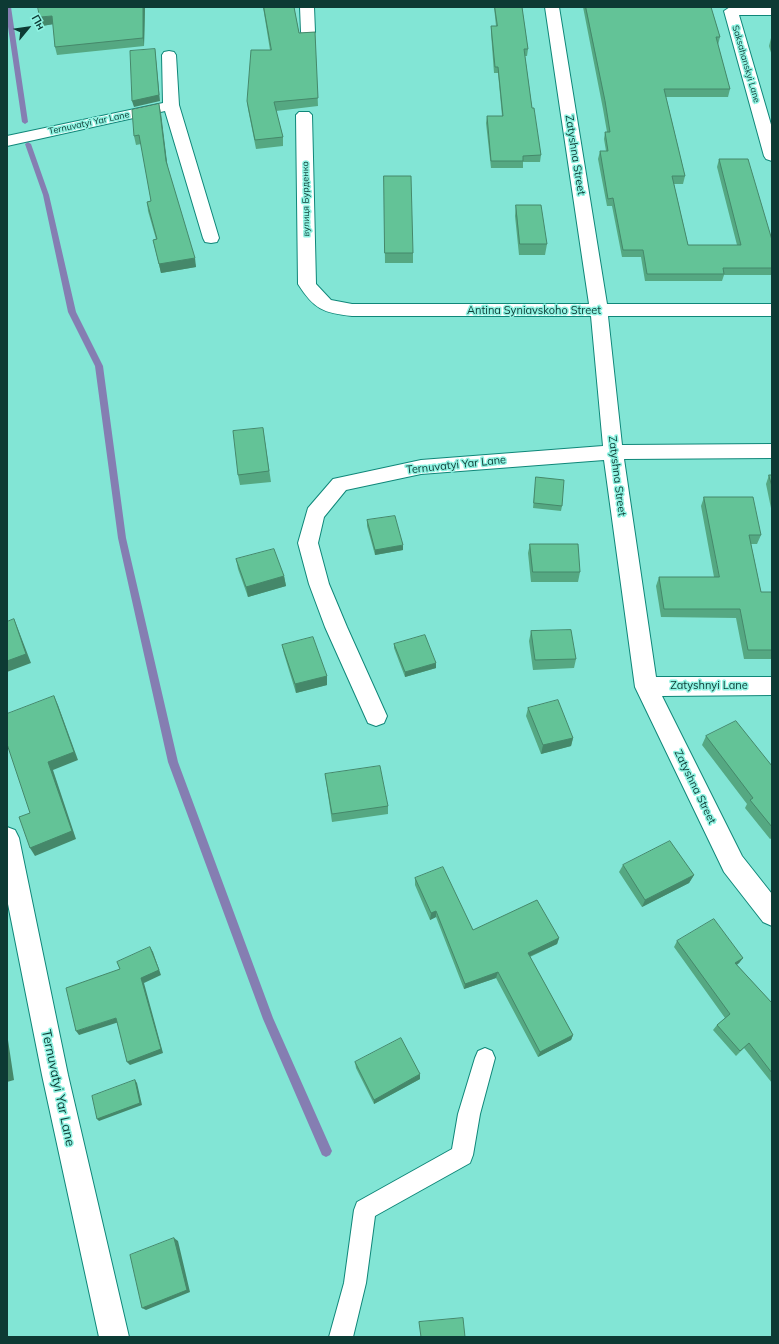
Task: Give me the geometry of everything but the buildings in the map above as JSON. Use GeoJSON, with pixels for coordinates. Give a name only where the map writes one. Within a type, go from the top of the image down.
{"type":"FeatureCollection","features":[{"type":"Feature","properties":{"kind":"street"},"geometry":{"type":"LineString","coordinates":[[307,7],[308,32]]}},
{"type":"Feature","properties":{"kind":"street","name":"Zatyshna Street"},"geometry":{"type":"LineString","coordinates":[[552,7],[599,312],[613,452],[646,687],[733,864],[772,914]]}},
{"type":"Feature","properties":{"kind":"street","name":"Saksahanskyi Lane"},"geometry":{"type":"LineString","coordinates":[[772,11],[731,11],[772,156]]}},
{"type":"Feature","properties":{"kind":"street"},"geometry":{"type":"LineString","coordinates":[[169,56],[171,105],[211,238]]}},
{"type":"Feature","properties":{"kind":"street","name":"Ternuvatyi Yar Lane"},"geometry":{"type":"LineString","coordinates":[[7,141],[171,105]]}},
{"type":"Feature","properties":{"kind":"street","name":"вулиця Бурденко"},"geometry":{"type":"LineString","coordinates":[[304,115],[307,284]]}},
{"type":"Feature","properties":{"kind":"street","name":"Antina Syniavskoho Street"},"geometry":{"type":"LineString","coordinates":[[307,284],[316,297],[329,307],[352,310],[599,312],[772,310]]}},
{"type":"Feature","properties":{"kind":"street"},"geometry":{"type":"LineString","coordinates":[[613,452],[772,450]]}},
{"type":"Feature","properties":{"kind":"street","name":"Ternuvatyi Yar Lane"},"geometry":{"type":"LineString","coordinates":[[376,716],[333,620],[319,584],[308,543],[315,514],[340,484],[421,467],[613,452]]}},
{"type":"Feature","properties":{"kind":"street","name":"Zatyshnyi Lane"},"geometry":{"type":"LineString","coordinates":[[646,687],[772,686]]}},
{"type":"Feature","properties":{"kind":"street","name":"Ternuvatyi Yar Lane"},"geometry":{"type":"LineString","coordinates":[[7,838],[55,1075],[114,1337]]}},
{"type":"Feature","properties":{"kind":"lane"},"geometry":{"type":"LineString","coordinates":[[341,1337],[355,1283],[365,1210],[462,1155],[469,1114],[485,1058]]}},
{"type":"Feature","properties":{"kind":"waterway"},"geometry":{"type":"LineString","coordinates":[[8,7],[25,122]]}},
{"type":"Feature","properties":{"kind":"waterway"},"geometry":{"type":"LineString","coordinates":[[28,144],[46,195],[72,312],[99,366],[122,538],[173,762],[268,1019],[326,1151]]}}]}
